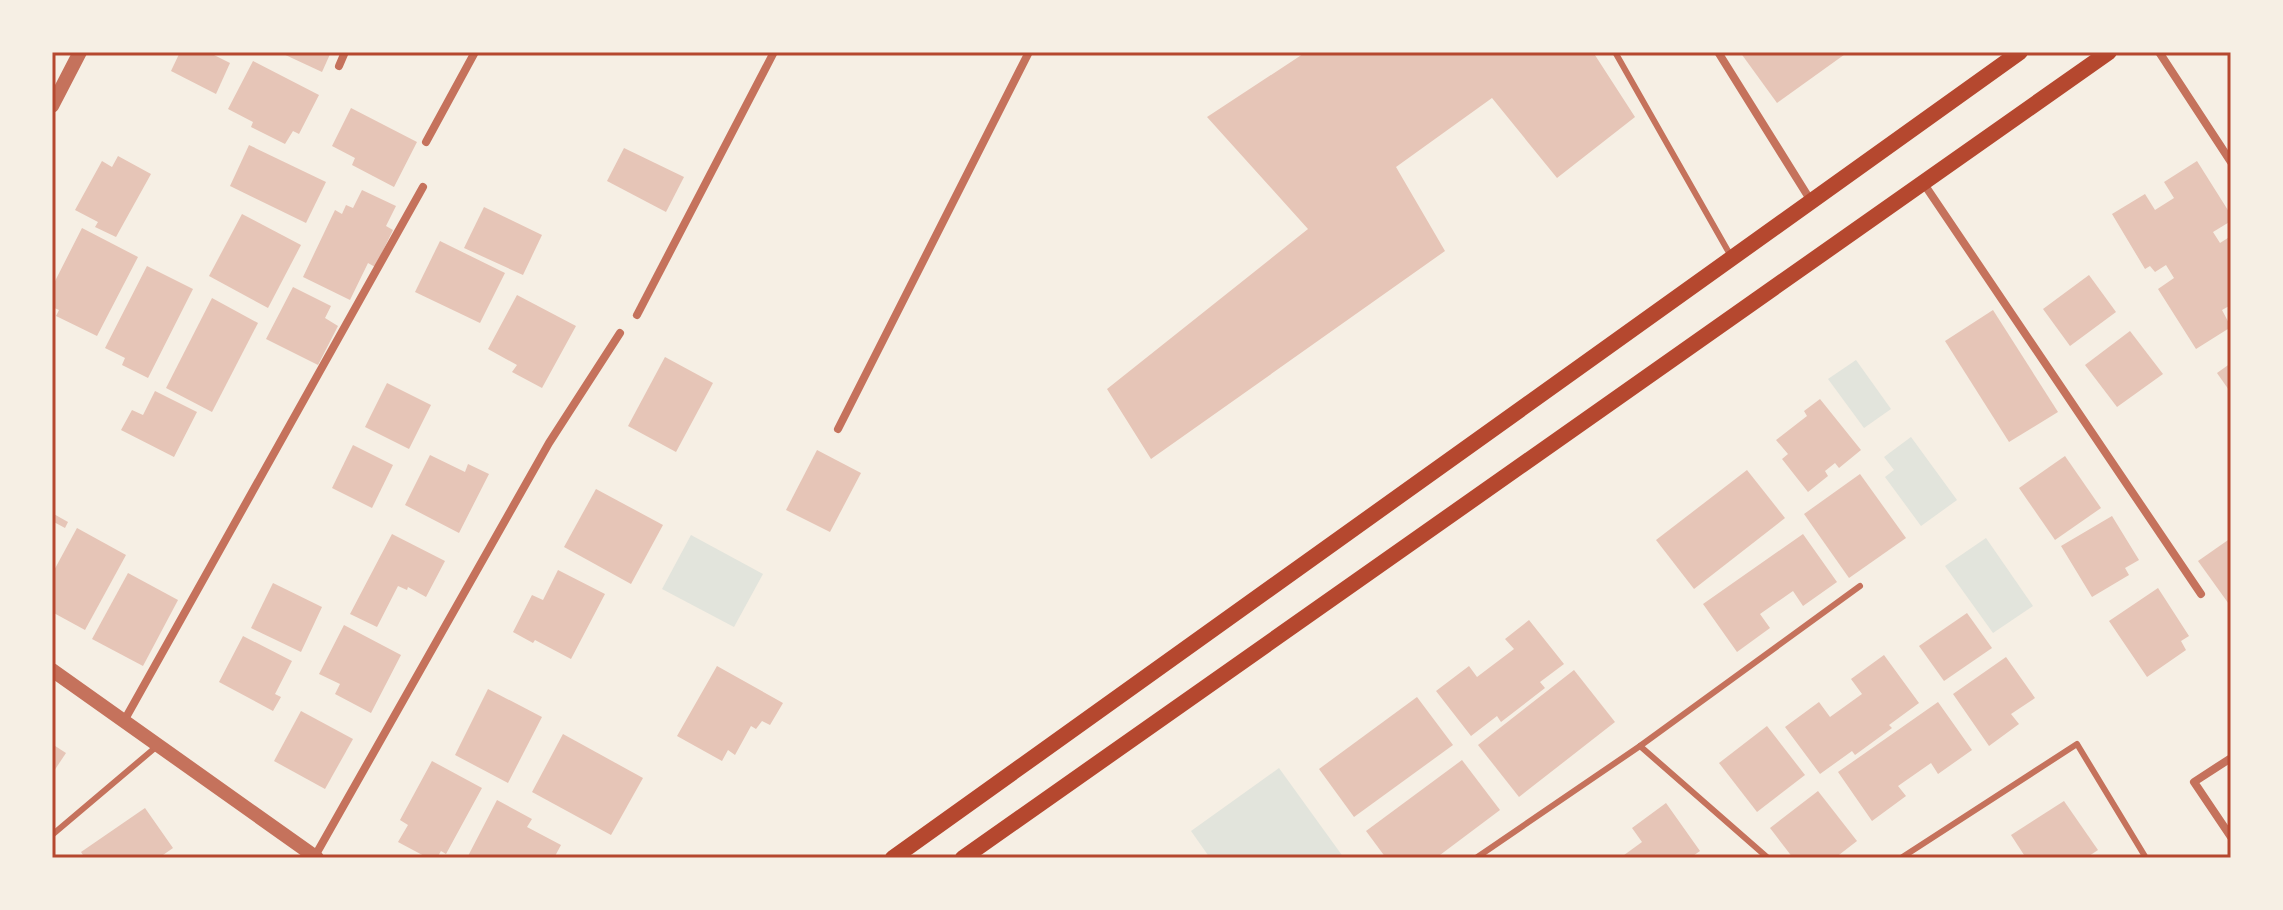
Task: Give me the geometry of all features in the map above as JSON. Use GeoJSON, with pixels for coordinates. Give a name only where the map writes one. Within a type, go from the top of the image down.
{"type":"FeatureCollection","features":[{"type":"Feature","properties":{"kind":"main road"},"geometry":{"type":"LineString","coordinates":[[893,858],[2020,52]]}},
{"type":"Feature","properties":{"kind":"main road"},"geometry":{"type":"LineString","coordinates":[[963,858],[2109,52]]}},
{"type":"Feature","properties":{"kind":"street"},"geometry":{"type":"LineString","coordinates":[[52,106],[80,52]]}},
{"type":"Feature","properties":{"kind":"street"},"geometry":{"type":"LineString","coordinates":[[339,66],[345,52]]}},
{"type":"Feature","properties":{"kind":"street"},"geometry":{"type":"LineString","coordinates":[[426,142],[475,52]]}},
{"type":"Feature","properties":{"kind":"street"},"geometry":{"type":"LineString","coordinates":[[637,315],[774,52]]}},
{"type":"Feature","properties":{"kind":"street"},"geometry":{"type":"LineString","coordinates":[[838,429],[1029,52]]}},
{"type":"Feature","properties":{"kind":"street"},"geometry":{"type":"LineString","coordinates":[[1718,52],[1811,202]]}},
{"type":"Feature","properties":{"kind":"street"},"geometry":{"type":"LineString","coordinates":[[2159,52],[2231,162]]}},
{"type":"Feature","properties":{"kind":"street"},"geometry":{"type":"LineString","coordinates":[[1924,184],[2201,594]]}},
{"type":"Feature","properties":{"kind":"street"},"geometry":{"type":"LineString","coordinates":[[124,721],[423,187]]}},
{"type":"Feature","properties":{"kind":"street"},"geometry":{"type":"LineString","coordinates":[[52,670],[316,857],[549,443],[620,333]]}},
{"type":"Feature","properties":{"kind":"street"},"geometry":{"type":"LineString","coordinates":[[2231,758],[2194,782],[2231,837]]}},
{"type":"Feature","properties":{"kind":"lane"},"geometry":{"type":"LineString","coordinates":[[1615,52],[1732,258]]}},
{"type":"Feature","properties":{"kind":"lane"},"geometry":{"type":"LineString","coordinates":[[1476,858],[1640,746],[1860,586]]}},
{"type":"Feature","properties":{"kind":"lane"},"geometry":{"type":"LineString","coordinates":[[1901,858],[2077,744],[2146,858]]}},
{"type":"Feature","properties":{"kind":"lane"},"geometry":{"type":"LineString","coordinates":[[52,835],[158,745]]}},
{"type":"Feature","properties":{"kind":"lane"},"geometry":{"type":"LineString","coordinates":[[1640,746],[1768,858]]}},
{"type":"Feature","properties":{"kind":"shaded area"},"geometry":{"type":"Polygon","coordinates":[[[1856,360],[1891,409],[1864,428],[1828,379],[1856,360]]]}},
{"type":"Feature","properties":{"kind":"shaded area"},"geometry":{"type":"Polygon","coordinates":[[[1911,437],[1957,500],[1921,526],[1885,477],[1894,470],[1884,457],[1911,437]]]}},
{"type":"Feature","properties":{"kind":"shaded area"},"geometry":{"type":"Polygon","coordinates":[[[691,535],[763,574],[734,627],[662,589],[691,535]]]}},
{"type":"Feature","properties":{"kind":"shaded area"},"geometry":{"type":"Polygon","coordinates":[[[1986,538],[2033,606],[1993,633],[1945,566],[1986,538]]]}},
{"type":"Feature","properties":{"kind":"shaded area"},"geometry":{"type":"Polygon","coordinates":[[[1279,768],[1344,858],[1210,858],[1191,831],[1279,768]]]}},
{"type":"Feature","properties":{"kind":"building"},"geometry":{"type":"Polygon","coordinates":[[[180,52],[208,52],[230,63],[216,94],[171,71],[180,52]]]}},
{"type":"Feature","properties":{"kind":"building"},"geometry":{"type":"Polygon","coordinates":[[[279,52],[331,52],[322,72],[279,52]]]}},
{"type":"Feature","properties":{"kind":"building"},"geometry":{"type":"Polygon","coordinates":[[[1306,52],[1593,52],[1635,117],[1557,178],[1492,98],[1396,167],[1445,251],[1151,459],[1107,389],[1308,229],[1207,117],[1306,52]]]}},
{"type":"Feature","properties":{"kind":"building"},"geometry":{"type":"Polygon","coordinates":[[[1740,52],[1848,52],[1777,103],[1740,52]]]}},
{"type":"Feature","properties":{"kind":"building"},"geometry":{"type":"Polygon","coordinates":[[[253,61],[319,95],[299,134],[293,131],[285,144],[251,127],[253,122],[228,109],[253,61]]]}},
{"type":"Feature","properties":{"kind":"building"},"geometry":{"type":"Polygon","coordinates":[[[351,108],[417,142],[394,187],[352,165],[355,158],[332,146],[351,108]]]}},
{"type":"Feature","properties":{"kind":"building"},"geometry":{"type":"Polygon","coordinates":[[[249,145],[326,182],[306,223],[230,186],[249,145]]]}},
{"type":"Feature","properties":{"kind":"building"},"geometry":{"type":"Polygon","coordinates":[[[624,148],[684,177],[666,212],[607,181],[624,148]]]}},
{"type":"Feature","properties":{"kind":"building"},"geometry":{"type":"Polygon","coordinates":[[[118,156],[151,174],[116,237],[95,227],[98,222],[75,210],[102,161],[112,167],[118,156]]]}},
{"type":"Feature","properties":{"kind":"building"},"geometry":{"type":"Polygon","coordinates":[[[2197,161],[2231,215],[2231,221],[2213,232],[2220,243],[2231,236],[2231,305],[2222,310],[2231,327],[2196,349],[2158,289],[2174,278],[2166,265],[2155,272],[2150,266],[2145,269],[2112,214],[2145,194],[2155,210],[2174,198],[2164,182],[2197,161]]]}},
{"type":"Feature","properties":{"kind":"building"},"geometry":{"type":"Polygon","coordinates":[[[362,190],[396,206],[386,226],[393,230],[375,267],[368,263],[350,300],[303,277],[335,210],[342,214],[346,205],[353,208],[362,190]]]}},
{"type":"Feature","properties":{"kind":"building"},"geometry":{"type":"Polygon","coordinates":[[[484,207],[542,235],[523,275],[464,248],[484,207]]]}},
{"type":"Feature","properties":{"kind":"building"},"geometry":{"type":"Polygon","coordinates":[[[242,214],[301,245],[268,308],[209,276],[242,214]]]}},
{"type":"Feature","properties":{"kind":"building"},"geometry":{"type":"Polygon","coordinates":[[[82,228],[138,257],[97,336],[56,316],[59,310],[52,307],[52,287],[82,228]]]}},
{"type":"Feature","properties":{"kind":"building"},"geometry":{"type":"Polygon","coordinates":[[[440,241],[505,273],[480,323],[415,292],[440,241]]]}},
{"type":"Feature","properties":{"kind":"building"},"geometry":{"type":"Polygon","coordinates":[[[147,266],[193,289],[148,378],[122,365],[125,358],[105,348],[147,266]]]}},
{"type":"Feature","properties":{"kind":"building"},"geometry":{"type":"Polygon","coordinates":[[[2089,275],[2116,312],[2070,346],[2043,309],[2089,275]]]}},
{"type":"Feature","properties":{"kind":"building"},"geometry":{"type":"Polygon","coordinates":[[[293,287],[331,306],[325,318],[338,326],[318,365],[266,339],[293,287]]]}},
{"type":"Feature","properties":{"kind":"building"},"geometry":{"type":"Polygon","coordinates":[[[517,295],[576,326],[542,388],[512,372],[517,365],[488,349],[517,295]]]}},
{"type":"Feature","properties":{"kind":"building"},"geometry":{"type":"Polygon","coordinates":[[[212,298],[258,323],[212,412],[166,388],[212,298]]]}},
{"type":"Feature","properties":{"kind":"building"},"geometry":{"type":"Polygon","coordinates":[[[1993,310],[2058,412],[2009,442],[1945,341],[1993,310]]]}},
{"type":"Feature","properties":{"kind":"building"},"geometry":{"type":"Polygon","coordinates":[[[2130,331],[2163,374],[2117,407],[2085,365],[2130,331]]]}},
{"type":"Feature","properties":{"kind":"building"},"geometry":{"type":"Polygon","coordinates":[[[665,357],[713,383],[676,452],[628,426],[665,357]]]}},
{"type":"Feature","properties":{"kind":"building"},"geometry":{"type":"Polygon","coordinates":[[[2231,363],[2231,393],[2217,373],[2231,363]]]}},
{"type":"Feature","properties":{"kind":"building"},"geometry":{"type":"Polygon","coordinates":[[[387,383],[431,405],[409,449],[365,427],[387,383]]]}},
{"type":"Feature","properties":{"kind":"building"},"geometry":{"type":"Polygon","coordinates":[[[155,391],[197,412],[174,457],[121,430],[132,410],[143,415],[155,391]]]}},
{"type":"Feature","properties":{"kind":"building"},"geometry":{"type":"Polygon","coordinates":[[[1820,399],[1861,450],[1839,468],[1835,463],[1825,471],[1828,476],[1808,492],[1782,459],[1788,454],[1776,440],[1807,416],[1804,411],[1820,399]]]}},
{"type":"Feature","properties":{"kind":"building"},"geometry":{"type":"Polygon","coordinates":[[[353,445],[393,465],[372,508],[332,488],[353,445]]]}},
{"type":"Feature","properties":{"kind":"building"},"geometry":{"type":"Polygon","coordinates":[[[817,450],[861,473],[830,532],[786,510],[817,450]]]}},
{"type":"Feature","properties":{"kind":"building"},"geometry":{"type":"Polygon","coordinates":[[[430,455],[465,472],[468,464],[489,474],[459,533],[405,505],[430,455]]]}},
{"type":"Feature","properties":{"kind":"building"},"geometry":{"type":"Polygon","coordinates":[[[2065,456],[2101,508],[2055,540],[2019,488],[2065,456]]]}},
{"type":"Feature","properties":{"kind":"building"},"geometry":{"type":"Polygon","coordinates":[[[1747,470],[1785,518],[1694,589],[1656,540],[1747,470]]]}},
{"type":"Feature","properties":{"kind":"building"},"geometry":{"type":"Polygon","coordinates":[[[1860,474],[1906,538],[1849,578],[1804,514],[1860,474]]]}},
{"type":"Feature","properties":{"kind":"building"},"geometry":{"type":"Polygon","coordinates":[[[596,489],[663,525],[631,584],[564,547],[596,489]]]}},
{"type":"Feature","properties":{"kind":"building"},"geometry":{"type":"Polygon","coordinates":[[[52,513],[68,522],[65,528],[52,521],[52,513]]]}},
{"type":"Feature","properties":{"kind":"building"},"geometry":{"type":"Polygon","coordinates":[[[2112,516],[2139,560],[2125,568],[2129,575],[2092,597],[2061,546],[2112,516]]]}},
{"type":"Feature","properties":{"kind":"building"},"geometry":{"type":"Polygon","coordinates":[[[77,528],[126,555],[85,630],[52,612],[52,574],[77,528]]]}},
{"type":"Feature","properties":{"kind":"building"},"geometry":{"type":"Polygon","coordinates":[[[392,534],[445,561],[426,597],[408,587],[407,590],[398,586],[377,627],[350,614],[392,534]]]}},
{"type":"Feature","properties":{"kind":"building"},"geometry":{"type":"Polygon","coordinates":[[[1803,534],[1837,582],[1803,606],[1793,591],[1760,614],[1770,628],[1737,652],[1703,604],[1803,534]]]}},
{"type":"Feature","properties":{"kind":"building"},"geometry":{"type":"Polygon","coordinates":[[[2231,538],[2231,607],[2198,561],[2231,538]]]}},
{"type":"Feature","properties":{"kind":"building"},"geometry":{"type":"Polygon","coordinates":[[[558,570],[605,594],[571,659],[513,632],[532,595],[543,600],[558,570]]]}},
{"type":"Feature","properties":{"kind":"building"},"geometry":{"type":"Polygon","coordinates":[[[128,573],[178,600],[143,666],[92,639],[128,573]]]}},
{"type":"Feature","properties":{"kind":"building"},"geometry":{"type":"Polygon","coordinates":[[[273,583],[322,607],[301,652],[251,628],[273,583]]]}},
{"type":"Feature","properties":{"kind":"building"},"geometry":{"type":"Polygon","coordinates":[[[2158,588],[2189,636],[2181,641],[2186,650],[2147,677],[2109,621],[2158,588]]]}},
{"type":"Feature","properties":{"kind":"building"},"geometry":{"type":"Polygon","coordinates":[[[1967,613],[1992,648],[1944,681],[1919,646],[1967,613]]]}},
{"type":"Feature","properties":{"kind":"building"},"geometry":{"type":"Polygon","coordinates":[[[1529,620],[1564,664],[1540,682],[1545,688],[1501,722],[1497,716],[1471,736],[1436,691],[1469,666],[1477,677],[1514,649],[1505,639],[1529,620]]]}},
{"type":"Feature","properties":{"kind":"building"},"geometry":{"type":"Polygon","coordinates":[[[344,625],[401,655],[371,713],[335,694],[340,684],[319,674],[344,625]]]}},
{"type":"Feature","properties":{"kind":"building"},"geometry":{"type":"Polygon","coordinates":[[[243,636],[292,661],[275,694],[281,697],[273,711],[219,682],[243,636]]]}},
{"type":"Feature","properties":{"kind":"building"},"geometry":{"type":"Polygon","coordinates":[[[1884,655],[1919,703],[1855,755],[1852,751],[1820,774],[1785,727],[1819,702],[1830,717],[1862,694],[1851,679],[1884,655]]]}},
{"type":"Feature","properties":{"kind":"building"},"geometry":{"type":"Polygon","coordinates":[[[2006,657],[2035,698],[2011,714],[2019,724],[1989,746],[1953,694],[2006,657]]]}},
{"type":"Feature","properties":{"kind":"building"},"geometry":{"type":"Polygon","coordinates":[[[717,666],[783,703],[770,725],[762,721],[756,729],[751,726],[735,755],[728,750],[722,761],[677,736],[717,666]]]}},
{"type":"Feature","properties":{"kind":"building"},"geometry":{"type":"Polygon","coordinates":[[[1574,670],[1615,722],[1519,797],[1478,745],[1574,670]]]}},
{"type":"Feature","properties":{"kind":"building"},"geometry":{"type":"Polygon","coordinates":[[[488,689],[542,717],[508,783],[455,755],[488,689]]]}},
{"type":"Feature","properties":{"kind":"building"},"geometry":{"type":"Polygon","coordinates":[[[1417,697],[1453,745],[1354,817],[1319,769],[1417,697]]]}},
{"type":"Feature","properties":{"kind":"building"},"geometry":{"type":"Polygon","coordinates":[[[1938,702],[1972,750],[1938,774],[1931,763],[1898,786],[1906,796],[1872,821],[1838,772],[1938,702]]]}},
{"type":"Feature","properties":{"kind":"building"},"geometry":{"type":"Polygon","coordinates":[[[301,711],[353,739],[325,789],[274,761],[301,711]]]}},
{"type":"Feature","properties":{"kind":"building"},"geometry":{"type":"Polygon","coordinates":[[[1767,726],[1805,775],[1757,812],[1719,763],[1767,726]]]}},
{"type":"Feature","properties":{"kind":"building"},"geometry":{"type":"Polygon","coordinates":[[[563,734],[643,778],[611,835],[532,792],[563,734]]]}},
{"type":"Feature","properties":{"kind":"building"},"geometry":{"type":"Polygon","coordinates":[[[52,744],[66,753],[52,774],[52,744]]]}},
{"type":"Feature","properties":{"kind":"building"},"geometry":{"type":"Polygon","coordinates":[[[1462,760],[1500,810],[1436,858],[1386,858],[1366,831],[1462,760]]]}},
{"type":"Feature","properties":{"kind":"building"},"geometry":{"type":"Polygon","coordinates":[[[432,761],[482,788],[446,854],[441,851],[437,858],[428,858],[398,842],[408,825],[400,820],[432,761]]]}},
{"type":"Feature","properties":{"kind":"building"},"geometry":{"type":"Polygon","coordinates":[[[1818,791],[1857,841],[1835,858],[1793,858],[1770,828],[1818,791]]]}},
{"type":"Feature","properties":{"kind":"building"},"geometry":{"type":"Polygon","coordinates":[[[497,800],[532,819],[527,827],[561,845],[554,858],[467,858],[497,800]]]}},
{"type":"Feature","properties":{"kind":"building"},"geometry":{"type":"Polygon","coordinates":[[[2064,801],[2098,850],[2086,858],[2026,858],[2011,835],[2064,801]]]}},
{"type":"Feature","properties":{"kind":"building"},"geometry":{"type":"Polygon","coordinates":[[[1666,803],[1700,851],[1690,858],[1620,858],[1642,842],[1632,828],[1666,803]]]}},
{"type":"Feature","properties":{"kind":"building"},"geometry":{"type":"Polygon","coordinates":[[[145,808],[173,848],[163,855],[165,858],[85,858],[81,852],[145,808]]]}}]}
